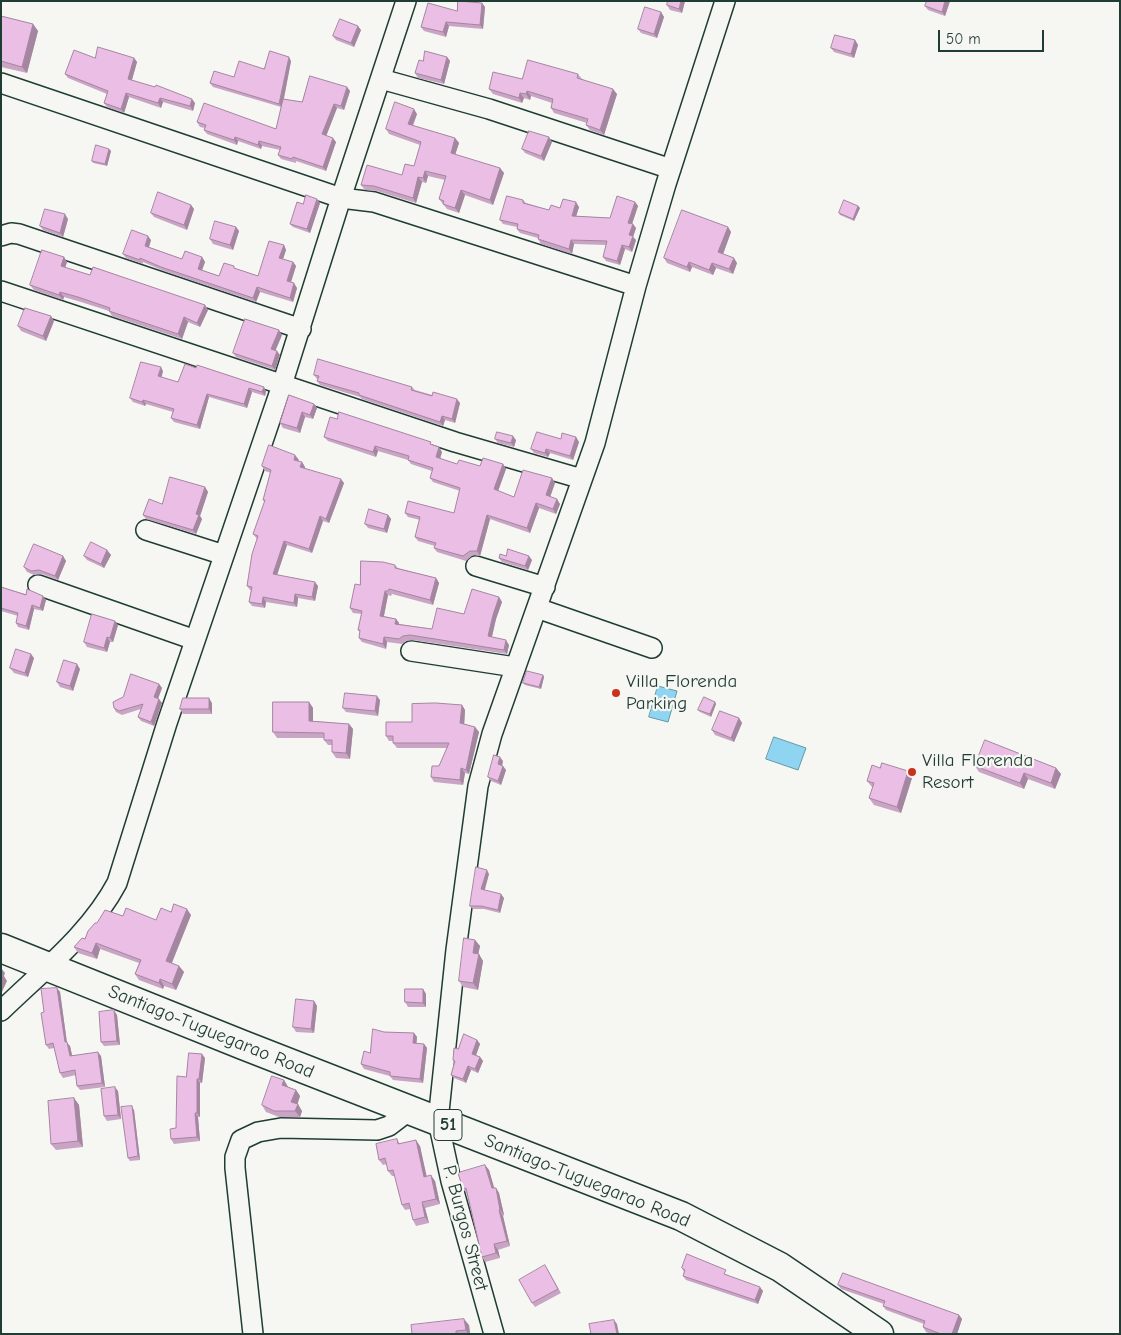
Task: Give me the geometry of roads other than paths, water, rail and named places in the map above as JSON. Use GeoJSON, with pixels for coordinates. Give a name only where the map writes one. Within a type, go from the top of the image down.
{"type":"FeatureCollection","features":[{"type":"Feature","properties":{"kind":"highway","name":"Santiago-Tuguegarao Road"},"geometry":{"type":"LineString","coordinates":[[1,948],[681,1216],[780,1267],[879,1334]]}},
{"type":"Feature","properties":{"kind":"street"},"geometry":{"type":"LineString","coordinates":[[1,1011],[92,923],[117,883],[195,640],[301,329],[341,198],[406,1]]}},
{"type":"Feature","properties":{"kind":"street","name":"P. Burgos Street"},"geometry":{"type":"LineString","coordinates":[[494,1334],[451,1181],[438,1121],[456,950],[478,786],[492,734],[595,443],[636,286],[725,1]]}},
{"type":"Feature","properties":{"kind":"street"},"geometry":{"type":"LineString","coordinates":[[381,80],[489,109],[671,169]]}},
{"type":"Feature","properties":{"kind":"street"},"geometry":{"type":"LineString","coordinates":[[1,83],[341,198],[374,202],[636,286]]}},
{"type":"Feature","properties":{"kind":"street"},"geometry":{"type":"LineString","coordinates":[[1,236],[11,233],[19,234],[301,329]]}},
{"type":"Feature","properties":{"kind":"street"},"geometry":{"type":"LineString","coordinates":[[1,291],[455,442],[582,479]]}},
{"type":"Feature","properties":{"kind":"street"},"geometry":{"type":"LineString","coordinates":[[146,530],[224,555]]}},
{"type":"Feature","properties":{"kind":"street"},"geometry":{"type":"LineString","coordinates":[[476,566],[545,588]]}},
{"type":"Feature","properties":{"kind":"street"},"geometry":{"type":"LineString","coordinates":[[38,585],[195,640]]}},
{"type":"Feature","properties":{"kind":"street"},"geometry":{"type":"LineString","coordinates":[[537,608],[652,648]]}},
{"type":"Feature","properties":{"kind":"street"},"geometry":{"type":"LineString","coordinates":[[411,651],[515,667]]}},
{"type":"Feature","properties":{"kind":"street"},"geometry":{"type":"LineString","coordinates":[[253,1334],[235,1168],[235,1156],[241,1140],[258,1132],[281,1128],[377,1130],[389,1126],[410,1110]]}},
{"type":"Feature","properties":{"kind":"water"},"geometry":{"type":"Polygon","coordinates":[[[658,686],[677,691],[668,722],[649,717],[658,686]]]}},
{"type":"Feature","properties":{"kind":"water"},"geometry":{"type":"Polygon","coordinates":[[[774,737],[806,748],[798,770],[766,759],[774,737]]]}},
{"type":"Feature","properties":{"kind":"place","name":"Villa Florenda Parking"},"geometry":{"type":"Point","coordinates":[616,693]}},
{"type":"Feature","properties":{"kind":"place","name":"Villa Florenda Resort"},"geometry":{"type":"Point","coordinates":[912,772]}}]}
